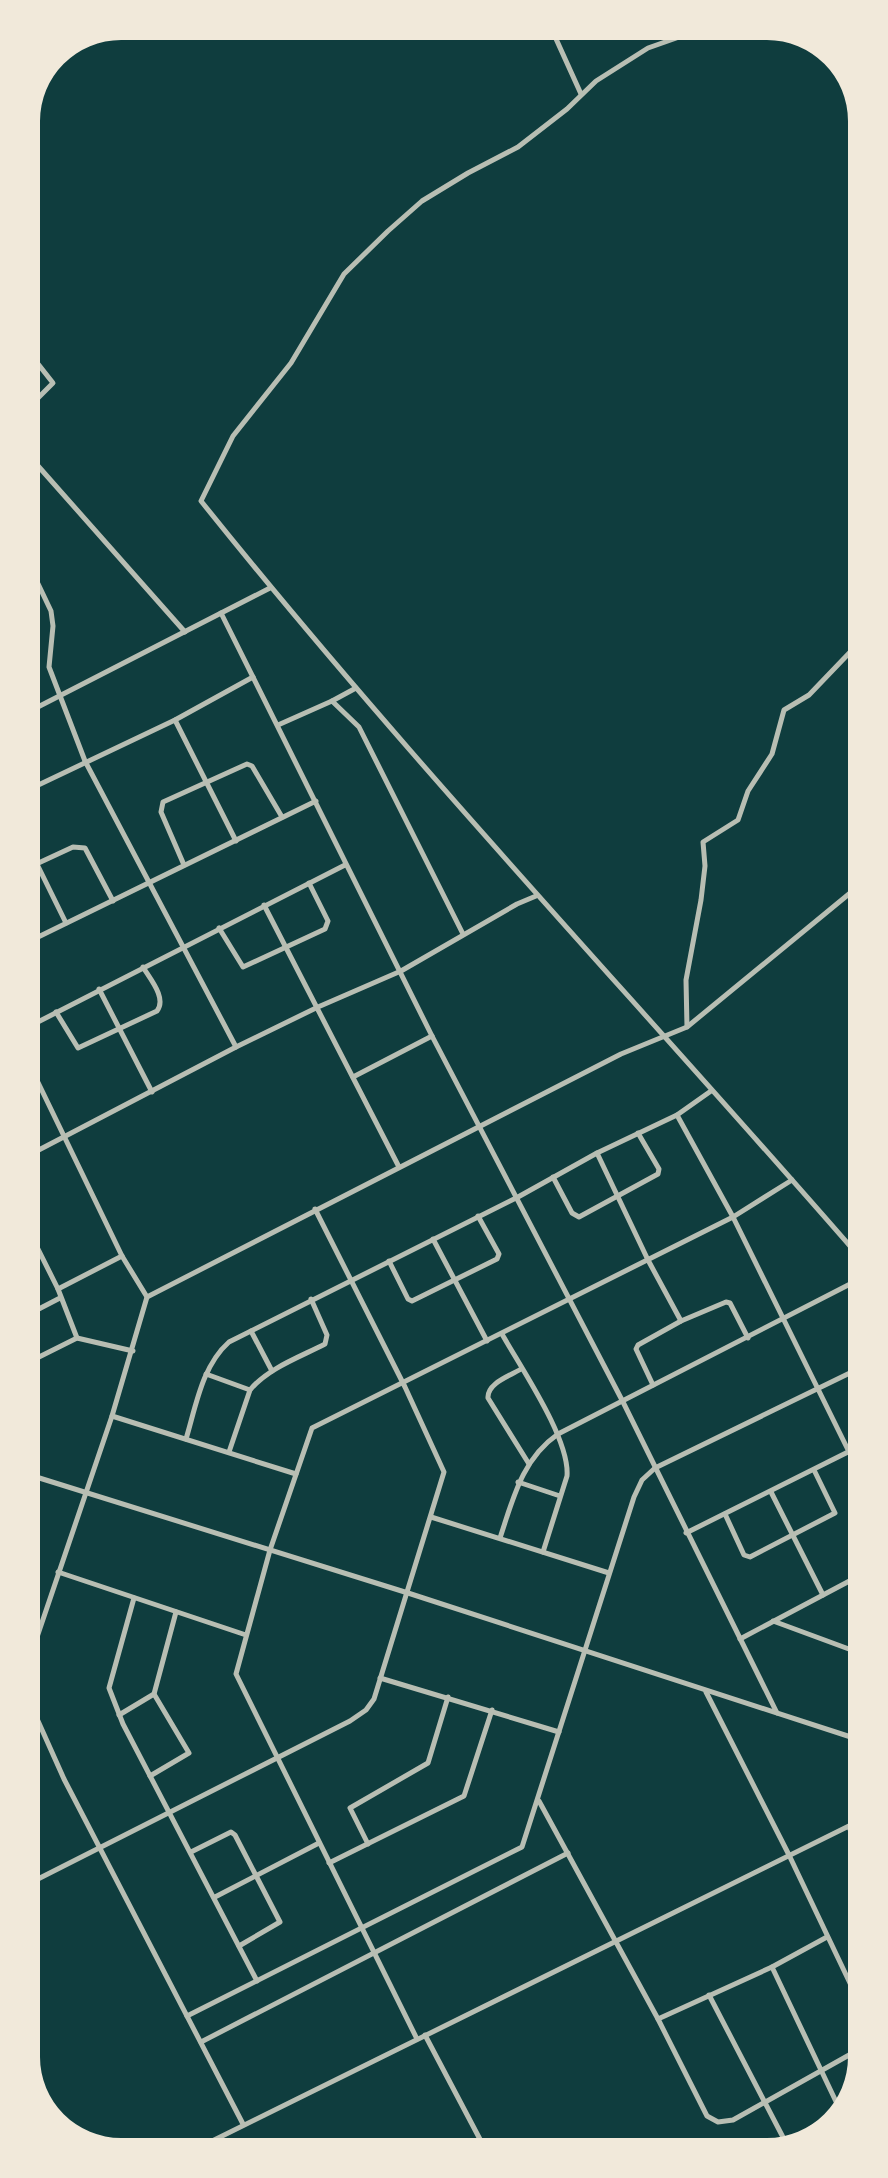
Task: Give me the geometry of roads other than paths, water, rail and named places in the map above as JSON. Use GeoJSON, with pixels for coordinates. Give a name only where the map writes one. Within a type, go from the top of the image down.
{"type":"FeatureCollection","features":[{"type":"Feature","properties":{"kind":"street"},"geometry":{"type":"LineString","coordinates":[[557,41],[581,94]]}},
{"type":"Feature","properties":{"kind":"street"},"geometry":{"type":"LineString","coordinates":[[668,41],[648,48],[596,81],[518,147],[468,173],[422,201],[344,274],[291,363],[233,436],[201,501],[270,588],[536,896],[848,1244]]}},
{"type":"Feature","properties":{"kind":"street"},"geometry":{"type":"LineString","coordinates":[[41,368],[52,383],[41,395]]}},
{"type":"Feature","properties":{"kind":"street"},"geometry":{"type":"LineString","coordinates":[[41,469],[185,632]]}},
{"type":"Feature","properties":{"kind":"street"},"geometry":{"type":"LineString","coordinates":[[41,705],[270,588]]}},
{"type":"Feature","properties":{"kind":"street"},"geometry":{"type":"LineString","coordinates":[[41,590],[51,611],[53,626],[49,667],[85,761],[151,882],[236,1047]]}},
{"type":"Feature","properties":{"kind":"street"},"geometry":{"type":"LineString","coordinates":[[221,613],[432,1036],[623,1401],[686,1533],[777,1713]]}},
{"type":"Feature","properties":{"kind":"street"},"geometry":{"type":"LineString","coordinates":[[687,1027],[686,980],[701,900],[705,866],[703,842],[738,820],[748,791],[772,754],[784,710],[809,695],[848,653]]}},
{"type":"Feature","properties":{"kind":"street"},"geometry":{"type":"LineString","coordinates":[[41,783],[175,720],[253,677]]}},
{"type":"Feature","properties":{"kind":"street"},"geometry":{"type":"LineString","coordinates":[[278,725],[356,688]]}},
{"type":"Feature","properties":{"kind":"street"},"geometry":{"type":"LineString","coordinates":[[332,701],[359,727],[464,934]]}},
{"type":"Feature","properties":{"kind":"street"},"geometry":{"type":"LineString","coordinates":[[175,720],[236,841]]}},
{"type":"Feature","properties":{"kind":"street"},"geometry":{"type":"LineString","coordinates":[[184,865],[160,807],[163,802],[242,765],[252,766],[282,817]]}},
{"type":"Feature","properties":{"kind":"street"},"geometry":{"type":"LineString","coordinates":[[41,936],[316,801]]}},
{"type":"Feature","properties":{"kind":"street"},"geometry":{"type":"LineString","coordinates":[[41,862],[73,847],[85,848],[113,901]]}},
{"type":"Feature","properties":{"kind":"street"},"geometry":{"type":"LineString","coordinates":[[41,1020],[183,945],[345,865]]}},
{"type":"Feature","properties":{"kind":"street"},"geometry":{"type":"LineString","coordinates":[[41,878],[66,923]]}},
{"type":"Feature","properties":{"kind":"street"},"geometry":{"type":"LineString","coordinates":[[219,928],[243,967],[328,925],[309,883]]}},
{"type":"Feature","properties":{"kind":"street"},"geometry":{"type":"LineString","coordinates":[[147,1297],[621,1054],[687,1027],[848,895]]}},
{"type":"Feature","properties":{"kind":"street"},"geometry":{"type":"LineString","coordinates":[[41,1149],[318,1006],[401,971],[536,896]]}},
{"type":"Feature","properties":{"kind":"street"},"geometry":{"type":"LineString","coordinates":[[264,905],[399,1167]]}},
{"type":"Feature","properties":{"kind":"street"},"geometry":{"type":"LineString","coordinates":[[56,1012],[78,1048],[157,1011],[161,1006],[161,999],[143,967]]}},
{"type":"Feature","properties":{"kind":"street"},"geometry":{"type":"LineString","coordinates":[[99,989],[152,1092]]}},
{"type":"Feature","properties":{"kind":"street"},"geometry":{"type":"LineString","coordinates":[[354,1077],[432,1036]]}},
{"type":"Feature","properties":{"kind":"street"},"geometry":{"type":"LineString","coordinates":[[41,1087],[122,1256],[147,1297],[133,1351],[112,1416],[41,1617]]}},
{"type":"Feature","properties":{"kind":"street"},"geometry":{"type":"LineString","coordinates":[[186,1439],[206,1374],[220,1350],[229,1342],[518,1197],[597,1152],[677,1115],[711,1091]]}},
{"type":"Feature","properties":{"kind":"street"},"geometry":{"type":"LineString","coordinates":[[677,1115],[733,1217],[848,1452],[686,1533]]}},
{"type":"Feature","properties":{"kind":"street"},"geometry":{"type":"LineString","coordinates":[[553,1177],[575,1216],[579,1217],[655,1177],[659,1169],[638,1133]]}},
{"type":"Feature","properties":{"kind":"street"},"geometry":{"type":"LineString","coordinates":[[597,1152],[648,1260],[681,1321]]}},
{"type":"Feature","properties":{"kind":"street"},"geometry":{"type":"LineString","coordinates":[[417,2039],[236,1674],[270,1550],[312,1428],[733,1217],[792,1180]]}},
{"type":"Feature","properties":{"kind":"street"},"geometry":{"type":"LineString","coordinates":[[41,1878],[358,1716],[374,1699],[444,1472],[403,1383],[349,1281],[315,1209]]}},
{"type":"Feature","properties":{"kind":"street"},"geometry":{"type":"LineString","coordinates":[[389,1261],[410,1300],[455,1279],[498,1257],[478,1216]]}},
{"type":"Feature","properties":{"kind":"street"},"geometry":{"type":"LineString","coordinates":[[433,1239],[487,1341]]}},
{"type":"Feature","properties":{"kind":"street"},"geometry":{"type":"LineString","coordinates":[[41,1255],[58,1289],[76,1338]]}},
{"type":"Feature","properties":{"kind":"street"},"geometry":{"type":"LineString","coordinates":[[58,1289],[122,1256]]}},
{"type":"Feature","properties":{"kind":"street"},"geometry":{"type":"LineString","coordinates":[[500,1538],[518,1482],[540,1447],[558,1434],[848,1285]]}},
{"type":"Feature","properties":{"kind":"street"},"geometry":{"type":"LineString","coordinates":[[41,1308],[60,1298]]}},
{"type":"Feature","properties":{"kind":"street"},"geometry":{"type":"LineString","coordinates":[[229,1452],[250,1390],[272,1371],[325,1344],[327,1335],[311,1299]]}},
{"type":"Feature","properties":{"kind":"street"},"geometry":{"type":"LineString","coordinates":[[653,1385],[636,1349],[681,1321],[726,1302],[730,1303],[748,1338]]}},
{"type":"Feature","properties":{"kind":"street"},"geometry":{"type":"LineString","coordinates":[[251,1331],[272,1371]]}},
{"type":"Feature","properties":{"kind":"street"},"geometry":{"type":"LineString","coordinates":[[502,1334],[558,1434],[568,1465],[543,1552]]}},
{"type":"Feature","properties":{"kind":"street"},"geometry":{"type":"LineString","coordinates":[[41,1356],[76,1338],[133,1351]]}},
{"type":"Feature","properties":{"kind":"street"},"geometry":{"type":"LineString","coordinates":[[521,1369],[492,1386],[488,1392],[489,1398],[529,1464]]}},
{"type":"Feature","properties":{"kind":"street"},"geometry":{"type":"LineString","coordinates":[[206,1374],[250,1390]]}},
{"type":"Feature","properties":{"kind":"street"},"geometry":{"type":"LineString","coordinates":[[187,2016],[522,1847],[539,1801],[609,1573],[642,1479],[655,1468],[848,1374]]}},
{"type":"Feature","properties":{"kind":"street"},"geometry":{"type":"LineString","coordinates":[[112,1416],[296,1474]]}},
{"type":"Feature","properties":{"kind":"street"},"geometry":{"type":"LineString","coordinates":[[724,1514],[746,1557],[793,1535],[835,1514],[814,1470]]}},
{"type":"Feature","properties":{"kind":"street"},"geometry":{"type":"LineString","coordinates":[[41,1479],[408,1593],[586,1650],[706,1692],[848,1736]]}},
{"type":"Feature","properties":{"kind":"street"},"geometry":{"type":"LineString","coordinates":[[518,1482],[560,1496]]}},
{"type":"Feature","properties":{"kind":"street"},"geometry":{"type":"LineString","coordinates":[[771,1492],[822,1595]]}},
{"type":"Feature","properties":{"kind":"street"},"geometry":{"type":"LineString","coordinates":[[431,1516],[609,1573]]}},
{"type":"Feature","properties":{"kind":"street"},"geometry":{"type":"LineString","coordinates":[[58,1572],[246,1635]]}},
{"type":"Feature","properties":{"kind":"street"},"geometry":{"type":"LineString","coordinates":[[740,1639],[848,1582]]}},
{"type":"Feature","properties":{"kind":"street"},"geometry":{"type":"LineString","coordinates":[[134,1598],[109,1688],[119,1715],[257,1982]]}},
{"type":"Feature","properties":{"kind":"street"},"geometry":{"type":"LineString","coordinates":[[119,1715],[154,1694],[176,1612]]}},
{"type":"Feature","properties":{"kind":"street"},"geometry":{"type":"LineString","coordinates":[[773,1621],[848,1649]]}},
{"type":"Feature","properties":{"kind":"street"},"geometry":{"type":"LineString","coordinates":[[380,1678],[559,1731]]}},
{"type":"Feature","properties":{"kind":"street"},"geometry":{"type":"LineString","coordinates":[[706,1692],[789,1855],[848,1980]]}},
{"type":"Feature","properties":{"kind":"street"},"geometry":{"type":"LineString","coordinates":[[150,1776],[189,1753],[154,1694]]}},
{"type":"Feature","properties":{"kind":"street"},"geometry":{"type":"LineString","coordinates":[[368,1844],[350,1807],[428,1763],[448,1697]]}},
{"type":"Feature","properties":{"kind":"street"},"geometry":{"type":"LineString","coordinates":[[329,1863],[464,1796],[492,1710]]}},
{"type":"Feature","properties":{"kind":"street"},"geometry":{"type":"LineString","coordinates":[[41,1728],[64,1779],[243,2124]]}},
{"type":"Feature","properties":{"kind":"street"},"geometry":{"type":"LineString","coordinates":[[539,1801],[657,2019],[706,2116],[718,2122],[733,2120],[848,2056]]}},
{"type":"Feature","properties":{"kind":"street"},"geometry":{"type":"LineString","coordinates":[[218,2137],[848,1827]]}},
{"type":"Feature","properties":{"kind":"street"},"geometry":{"type":"LineString","coordinates":[[191,1852],[231,1832],[235,1835],[256,1874],[280,1922],[239,1946]]}},
{"type":"Feature","properties":{"kind":"street"},"geometry":{"type":"LineString","coordinates":[[215,1897],[319,1843]]}},
{"type":"Feature","properties":{"kind":"street"},"geometry":{"type":"LineString","coordinates":[[201,2042],[568,1853]]}},
{"type":"Feature","properties":{"kind":"street"},"geometry":{"type":"LineString","coordinates":[[657,2019],[772,1967],[827,1937]]}},
{"type":"Feature","properties":{"kind":"street"},"geometry":{"type":"LineString","coordinates":[[772,1967],[835,2100]]}},
{"type":"Feature","properties":{"kind":"street"},"geometry":{"type":"LineString","coordinates":[[709,1995],[782,2136]]}},
{"type":"Feature","properties":{"kind":"street"},"geometry":{"type":"LineString","coordinates":[[425,2035],[479,2138]]}}]}
